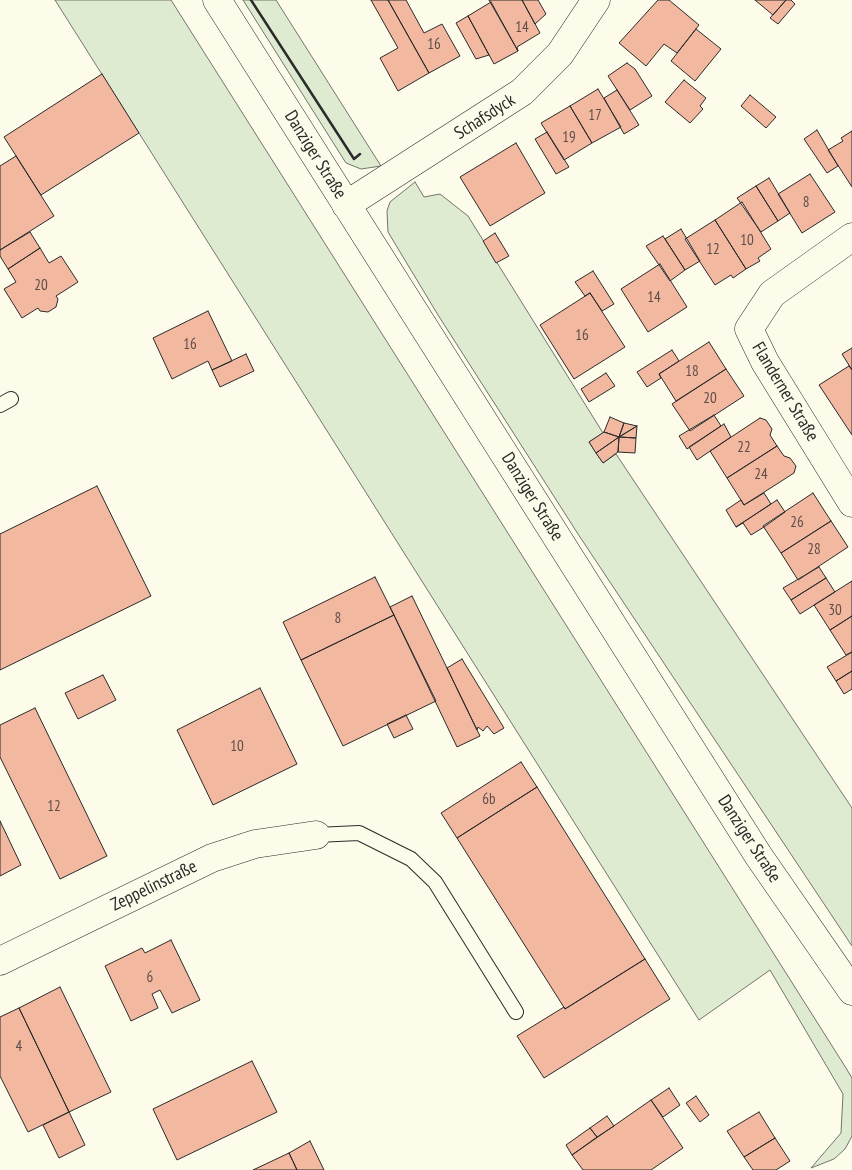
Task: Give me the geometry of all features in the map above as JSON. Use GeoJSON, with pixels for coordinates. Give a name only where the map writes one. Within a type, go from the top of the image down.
{"type":"FeatureCollection","features":[{"type":"Feature","properties":{"kind":"street","name":"Danziger Straße"},"geometry":{"type":"LineString","coordinates":[[218,0],[758,855],[852,991]]}},
{"type":"Feature","properties":{"kind":"street","name":"Schafsdyck"},"geometry":{"type":"LineString","coordinates":[[346,204],[522,92],[560,54],[596,0]]}},
{"type":"Feature","properties":{"kind":"street","name":"Flanderner Straße"},"geometry":{"type":"LineString","coordinates":[[852,237],[772,294],[748,329],[765,362],[843,466],[852,503]]}},
{"type":"Feature","properties":{"kind":"street","name":"Zeppelinstraße"},"geometry":{"type":"LineString","coordinates":[[0,962],[212,858],[255,844],[316,836]]}},
{"type":"Feature","properties":{"kind":"lane"},"geometry":{"type":"LineString","coordinates":[[316,836],[359,832],[411,859],[435,882],[516,1012]]}},
{"type":"Feature","properties":{"kind":"green space"},"geometry":{"type":"Polygon","coordinates":[[[55,0],[171,0],[852,1078],[852,1136],[845,1149],[834,1159],[811,1168],[841,1133],[843,1094],[770,970],[699,1020],[55,0]]]}},
{"type":"Feature","properties":{"kind":"green space"},"geometry":{"type":"Polygon","coordinates":[[[243,0],[276,0],[381,166],[361,169],[346,163],[243,0]]]}},
{"type":"Feature","properties":{"kind":"green space"},"geometry":{"type":"Polygon","coordinates":[[[415,182],[424,197],[440,194],[468,216],[603,433],[589,442],[596,453],[603,463],[616,454],[852,808],[852,946],[578,534],[438,315],[388,232],[387,211],[390,202],[415,182]]]}},
{"type":"Feature","properties":{"kind":"building"},"geometry":{"type":"Polygon","coordinates":[[[371,0],[388,0],[429,73],[398,91],[380,58],[398,48],[371,0]]]}},
{"type":"Feature","properties":{"kind":"building"},"geometry":{"type":"Polygon","coordinates":[[[388,0],[406,0],[424,33],[442,24],[460,56],[429,73],[388,0]]]}},
{"type":"Feature","properties":{"kind":"building"},"geometry":{"type":"Polygon","coordinates":[[[489,0],[522,0],[540,33],[517,47],[518,51],[489,0]]]}},
{"type":"Feature","properties":{"kind":"building"},"geometry":{"type":"Polygon","coordinates":[[[522,0],[538,0],[546,14],[535,24],[522,0]]]}},
{"type":"Feature","properties":{"kind":"building"},"geometry":{"type":"Polygon","coordinates":[[[658,0],[669,0],[699,25],[677,53],[664,44],[646,66],[619,43],[658,0]]]}},
{"type":"Feature","properties":{"kind":"building"},"geometry":{"type":"Polygon","coordinates":[[[755,0],[786,0],[773,15],[755,0]]]}},
{"type":"Feature","properties":{"kind":"building"},"geometry":{"type":"Polygon","coordinates":[[[786,0],[791,0],[795,4],[778,24],[770,18],[786,0]]]}},
{"type":"Feature","properties":{"kind":"building"},"geometry":{"type":"Polygon","coordinates":[[[491,2],[518,51],[494,64],[468,16],[491,2]]]}},
{"type":"Feature","properties":{"kind":"building"},"geometry":{"type":"Polygon","coordinates":[[[468,16],[489,55],[476,59],[456,23],[468,16]]]}},
{"type":"Feature","properties":{"kind":"building"},"geometry":{"type":"Polygon","coordinates":[[[696,29],[721,49],[695,81],[671,61],[696,29]]]}},
{"type":"Feature","properties":{"kind":"building"},"geometry":{"type":"Polygon","coordinates":[[[627,63],[635,69],[652,96],[630,110],[608,76],[627,63]]]}},
{"type":"Feature","properties":{"kind":"building"},"geometry":{"type":"Polygon","coordinates":[[[102,74],[139,133],[41,195],[4,137],[102,74]]]}},
{"type":"Feature","properties":{"kind":"building"},"geometry":{"type":"Polygon","coordinates":[[[684,80],[706,98],[700,106],[703,109],[690,123],[665,102],[684,80]]]}},
{"type":"Feature","properties":{"kind":"building"},"geometry":{"type":"Polygon","coordinates":[[[598,89],[621,127],[592,143],[570,106],[598,89]]]}},
{"type":"Feature","properties":{"kind":"building"},"geometry":{"type":"Polygon","coordinates":[[[617,90],[639,125],[624,134],[604,98],[617,90]]]}},
{"type":"Feature","properties":{"kind":"building"},"geometry":{"type":"Polygon","coordinates":[[[750,95],[776,117],[766,128],[741,106],[750,95]]]}},
{"type":"Feature","properties":{"kind":"building"},"geometry":{"type":"Polygon","coordinates":[[[570,106],[592,143],[564,160],[541,123],[570,106]]]}},
{"type":"Feature","properties":{"kind":"building"},"geometry":{"type":"Polygon","coordinates":[[[817,130],[838,166],[827,173],[804,139],[817,130]]]}},
{"type":"Feature","properties":{"kind":"building"},"geometry":{"type":"Polygon","coordinates":[[[852,131],[852,187],[828,150],[843,141],[841,138],[852,131]]]}},
{"type":"Feature","properties":{"kind":"building"},"geometry":{"type":"Polygon","coordinates":[[[547,132],[569,167],[556,174],[535,139],[547,132]]]}},
{"type":"Feature","properties":{"kind":"building"},"geometry":{"type":"Polygon","coordinates":[[[516,143],[545,193],[490,226],[460,177],[516,143]]]}},
{"type":"Feature","properties":{"kind":"building"},"geometry":{"type":"Polygon","coordinates":[[[16,156],[54,216],[0,250],[0,166],[16,156]]]}},
{"type":"Feature","properties":{"kind":"building"},"geometry":{"type":"Polygon","coordinates":[[[810,174],[835,212],[802,233],[778,194],[810,174]]]}},
{"type":"Feature","properties":{"kind":"building"},"geometry":{"type":"Polygon","coordinates":[[[769,178],[790,213],[778,221],[756,186],[769,178]]]}},
{"type":"Feature","properties":{"kind":"building"},"geometry":{"type":"Polygon","coordinates":[[[756,186],[778,221],[761,232],[737,198],[756,186]]]}},
{"type":"Feature","properties":{"kind":"building"},"geometry":{"type":"Polygon","coordinates":[[[742,202],[771,249],[758,258],[760,261],[746,269],[715,220],[742,202]]]}},
{"type":"Feature","properties":{"kind":"building"},"geometry":{"type":"Polygon","coordinates":[[[715,220],[746,269],[733,278],[731,275],[715,285],[685,239],[715,220]]]}},
{"type":"Feature","properties":{"kind":"building"},"geometry":{"type":"Polygon","coordinates":[[[681,229],[700,261],[685,270],[665,239],[681,229]]]}},
{"type":"Feature","properties":{"kind":"building"},"geometry":{"type":"Polygon","coordinates":[[[30,232],[40,248],[8,269],[0,256],[0,250],[30,232]]]}},
{"type":"Feature","properties":{"kind":"building"},"geometry":{"type":"Polygon","coordinates":[[[495,233],[509,256],[496,263],[483,241],[495,233]]]}},
{"type":"Feature","properties":{"kind":"building"},"geometry":{"type":"Polygon","coordinates":[[[663,236],[685,270],[670,281],[646,246],[663,236]]]}},
{"type":"Feature","properties":{"kind":"building"},"geometry":{"type":"Polygon","coordinates":[[[40,248],[49,263],[61,256],[78,282],[56,296],[58,299],[56,307],[48,312],[40,311],[38,308],[22,318],[4,289],[16,282],[8,269],[40,248]]]}},
{"type":"Feature","properties":{"kind":"building"},"geometry":{"type":"Polygon","coordinates":[[[660,264],[687,307],[648,332],[621,289],[660,264]]]}},
{"type":"Feature","properties":{"kind":"building"},"geometry":{"type":"Polygon","coordinates":[[[593,271],[614,304],[602,311],[590,293],[585,296],[575,282],[593,271]]]}},
{"type":"Feature","properties":{"kind":"building"},"geometry":{"type":"Polygon","coordinates":[[[590,293],[625,347],[574,379],[540,325],[590,293]]]}},
{"type":"Feature","properties":{"kind":"building"},"geometry":{"type":"Polygon","coordinates":[[[208,311],[232,361],[212,370],[208,361],[172,379],[153,338],[208,311]]]}},
{"type":"Feature","properties":{"kind":"building"},"geometry":{"type":"Polygon","coordinates":[[[709,342],[726,369],[676,401],[659,374],[709,342]]]}},
{"type":"Feature","properties":{"kind":"building"},"geometry":{"type":"Polygon","coordinates":[[[852,348],[852,370],[842,354],[852,348]]]}},
{"type":"Feature","properties":{"kind":"building"},"geometry":{"type":"Polygon","coordinates":[[[672,350],[679,361],[659,374],[661,378],[647,387],[637,372],[672,350]]]}},
{"type":"Feature","properties":{"kind":"building"},"geometry":{"type":"Polygon","coordinates":[[[246,354],[254,371],[220,387],[212,370],[246,354]]]}},
{"type":"Feature","properties":{"kind":"building"},"geometry":{"type":"Polygon","coordinates":[[[849,366],[852,370],[852,435],[819,385],[849,366]]]}},
{"type":"Feature","properties":{"kind":"building"},"geometry":{"type":"Polygon","coordinates":[[[726,369],[744,396],[690,431],[672,404],[726,369]]]}},
{"type":"Feature","properties":{"kind":"building"},"geometry":{"type":"Polygon","coordinates":[[[606,373],[615,386],[589,402],[581,389],[606,373]]]}},
{"type":"Feature","properties":{"kind":"building"},"geometry":{"type":"Polygon","coordinates":[[[714,415],[721,426],[687,449],[679,436],[714,415]]]}},
{"type":"Feature","properties":{"kind":"building"},"geometry":{"type":"Polygon","coordinates":[[[610,417],[624,423],[619,437],[604,432],[610,417]]]}},
{"type":"Feature","properties":{"kind":"building"},"geometry":{"type":"Polygon","coordinates":[[[760,418],[766,420],[772,429],[770,435],[777,446],[727,478],[710,451],[760,418]]]}},
{"type":"Feature","properties":{"kind":"building"},"geometry":{"type":"Polygon","coordinates":[[[624,423],[637,426],[619,437],[624,423]]]}},
{"type":"Feature","properties":{"kind":"building"},"geometry":{"type":"Polygon","coordinates":[[[724,424],[731,437],[697,460],[689,447],[724,424]]]}},
{"type":"Feature","properties":{"kind":"building"},"geometry":{"type":"Polygon","coordinates":[[[637,426],[636,438],[619,437],[637,426]]]}},
{"type":"Feature","properties":{"kind":"building"},"geometry":{"type":"Polygon","coordinates":[[[604,432],[619,437],[596,453],[589,442],[604,432]]]}},
{"type":"Feature","properties":{"kind":"building"},"geometry":{"type":"Polygon","coordinates":[[[619,437],[618,452],[603,463],[596,453],[619,437]]]}},
{"type":"Feature","properties":{"kind":"building"},"geometry":{"type":"Polygon","coordinates":[[[619,437],[636,438],[635,453],[618,452],[619,437]]]}},
{"type":"Feature","properties":{"kind":"building"},"geometry":{"type":"Polygon","coordinates":[[[777,446],[784,456],[790,458],[796,466],[794,473],[744,505],[727,478],[777,446]]]}},
{"type":"Feature","properties":{"kind":"building"},"geometry":{"type":"Polygon","coordinates":[[[97,486],[151,596],[0,670],[0,534],[97,486]]]}},
{"type":"Feature","properties":{"kind":"building"},"geometry":{"type":"Polygon","coordinates":[[[764,493],[771,504],[736,527],[726,510],[741,500],[744,505],[764,493]]]}},
{"type":"Feature","properties":{"kind":"building"},"geometry":{"type":"Polygon","coordinates":[[[813,493],[831,521],[781,553],[763,526],[813,493]]]}},
{"type":"Feature","properties":{"kind":"building"},"geometry":{"type":"Polygon","coordinates":[[[777,500],[785,512],[764,527],[751,535],[743,523],[736,527],[777,500]]]}},
{"type":"Feature","properties":{"kind":"building"},"geometry":{"type":"Polygon","coordinates":[[[831,521],[848,547],[798,580],[781,553],[831,521]]]}},
{"type":"Feature","properties":{"kind":"building"},"geometry":{"type":"Polygon","coordinates":[[[819,567],[826,578],[791,600],[783,588],[819,567]]]}},
{"type":"Feature","properties":{"kind":"building"},"geometry":{"type":"Polygon","coordinates":[[[375,577],[394,615],[301,660],[283,622],[375,577]]]}},
{"type":"Feature","properties":{"kind":"building"},"geometry":{"type":"Polygon","coordinates":[[[826,578],[835,592],[800,614],[791,600],[826,578]]]}},
{"type":"Feature","properties":{"kind":"building"},"geometry":{"type":"Polygon","coordinates":[[[852,581],[852,616],[830,630],[814,605],[852,581]]]}},
{"type":"Feature","properties":{"kind":"building"},"geometry":{"type":"Polygon","coordinates":[[[412,596],[480,736],[457,747],[390,607],[412,596]]]}},
{"type":"Feature","properties":{"kind":"building"},"geometry":{"type":"Polygon","coordinates":[[[394,615],[436,701],[343,746],[301,660],[394,615]]]}},
{"type":"Feature","properties":{"kind":"building"},"geometry":{"type":"Polygon","coordinates":[[[852,616],[852,652],[846,655],[830,630],[852,616]]]}},
{"type":"Feature","properties":{"kind":"building"},"geometry":{"type":"Polygon","coordinates":[[[852,652],[852,671],[836,681],[827,667],[852,652]]]}},
{"type":"Feature","properties":{"kind":"building"},"geometry":{"type":"Polygon","coordinates":[[[462,659],[504,728],[494,734],[487,726],[483,731],[478,727],[477,730],[447,668],[462,659]]]}},
{"type":"Feature","properties":{"kind":"building"},"geometry":{"type":"Polygon","coordinates":[[[852,671],[852,689],[844,694],[836,681],[852,671]]]}},
{"type":"Feature","properties":{"kind":"building"},"geometry":{"type":"Polygon","coordinates":[[[103,675],[116,700],[78,719],[65,693],[103,675]]]}},
{"type":"Feature","properties":{"kind":"building"},"geometry":{"type":"Polygon","coordinates":[[[260,688],[297,764],[213,805],[177,730],[260,688]]]}},
{"type":"Feature","properties":{"kind":"building"},"geometry":{"type":"Polygon","coordinates":[[[35,708],[107,856],[60,879],[0,757],[0,725],[35,708]]]}},
{"type":"Feature","properties":{"kind":"building"},"geometry":{"type":"Polygon","coordinates":[[[406,715],[413,729],[394,738],[387,724],[406,715]]]}},
{"type":"Feature","properties":{"kind":"building"},"geometry":{"type":"Polygon","coordinates":[[[521,762],[537,787],[457,838],[441,813],[521,762]]]}},
{"type":"Feature","properties":{"kind":"building"},"geometry":{"type":"Polygon","coordinates":[[[537,787],[645,959],[565,1009],[457,838],[537,787]]]}},
{"type":"Feature","properties":{"kind":"building"},"geometry":{"type":"Polygon","coordinates":[[[0,821],[21,865],[0,876],[0,821]]]}},
{"type":"Feature","properties":{"kind":"building"},"geometry":{"type":"Polygon","coordinates":[[[171,940],[200,1000],[172,1013],[160,990],[152,994],[158,1008],[131,1021],[105,966],[142,948],[145,953],[171,940]]]}},
{"type":"Feature","properties":{"kind":"building"},"geometry":{"type":"Polygon","coordinates":[[[645,959],[670,999],[544,1078],[517,1036],[564,1007],[565,1009],[645,959]]]}},
{"type":"Feature","properties":{"kind":"building"},"geometry":{"type":"Polygon","coordinates":[[[60,987],[111,1092],[69,1112],[19,1008],[60,987]]]}},
{"type":"Feature","properties":{"kind":"building"},"geometry":{"type":"Polygon","coordinates":[[[19,1008],[69,1112],[28,1132],[0,1076],[0,1017],[19,1008]]]}},
{"type":"Feature","properties":{"kind":"building"},"geometry":{"type":"Polygon","coordinates":[[[252,1061],[277,1112],[177,1160],[153,1109],[252,1061]]]}},
{"type":"Feature","properties":{"kind":"building"},"geometry":{"type":"Polygon","coordinates":[[[669,1088],[680,1105],[663,1117],[651,1100],[669,1088]]]}},
{"type":"Feature","properties":{"kind":"building"},"geometry":{"type":"Polygon","coordinates":[[[696,1096],[709,1115],[700,1122],[686,1103],[696,1096]]]}},
{"type":"Feature","properties":{"kind":"building"},"geometry":{"type":"Polygon","coordinates":[[[651,1100],[683,1148],[651,1170],[583,1170],[572,1155],[651,1100]]]}},
{"type":"Feature","properties":{"kind":"building"},"geometry":{"type":"Polygon","coordinates":[[[69,1112],[85,1145],[59,1158],[43,1125],[69,1112]]]}},
{"type":"Feature","properties":{"kind":"building"},"geometry":{"type":"Polygon","coordinates":[[[759,1112],[775,1138],[744,1157],[727,1131],[759,1112]]]}},
{"type":"Feature","properties":{"kind":"building"},"geometry":{"type":"Polygon","coordinates":[[[607,1116],[614,1126],[597,1137],[590,1128],[607,1116]]]}},
{"type":"Feature","properties":{"kind":"building"},"geometry":{"type":"Polygon","coordinates":[[[590,1128],[597,1137],[572,1155],[566,1145],[590,1128]]]}},
{"type":"Feature","properties":{"kind":"building"},"geometry":{"type":"Polygon","coordinates":[[[775,1138],[790,1161],[776,1170],[753,1170],[744,1157],[775,1138]]]}},
{"type":"Feature","properties":{"kind":"building"},"geometry":{"type":"Polygon","coordinates":[[[310,1141],[324,1170],[297,1170],[289,1153],[310,1141]]]}},
{"type":"Feature","properties":{"kind":"building"},"geometry":{"type":"Polygon","coordinates":[[[289,1153],[297,1170],[253,1170],[289,1153]]]}},
{"type":"Feature","properties":{"kind":"wall"},"geometry":{"type":"LineString","coordinates":[[251,0],[354,159],[360,154]]}}]}
